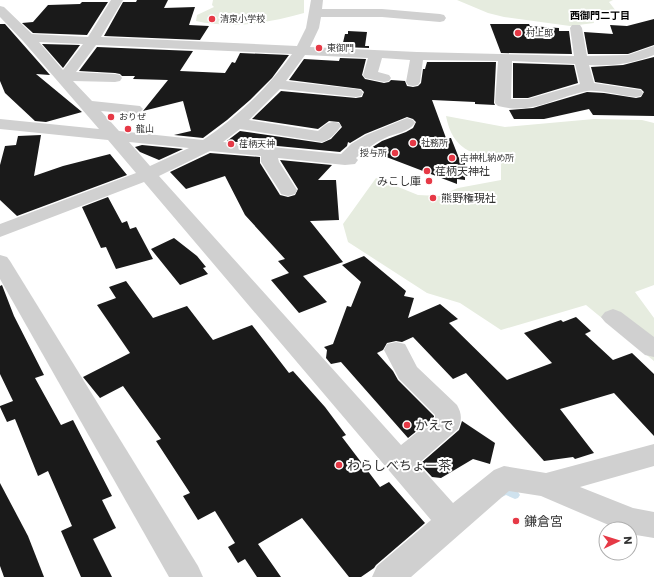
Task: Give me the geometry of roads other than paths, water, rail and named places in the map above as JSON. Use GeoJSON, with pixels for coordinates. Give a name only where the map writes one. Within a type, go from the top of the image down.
{"type":"FeatureCollection","features":[{"type":"Feature","properties":{"kind":"street"},"geometry":{"type":"LineString","coordinates":[[65,78],[92,41],[117,0]]}},
{"type":"Feature","properties":{"kind":"street"},"geometry":{"type":"LineString","coordinates":[[0,231],[146,175],[207,146],[235,123],[277,84],[301,51],[312,32],[317,6],[440,18]]}},
{"type":"Feature","properties":{"kind":"street"},"geometry":{"type":"LineString","coordinates":[[0,10],[65,78],[85,105],[451,522]]}},
{"type":"Feature","properties":{"kind":"street"},"geometry":{"type":"LineString","coordinates":[[576,28],[581,60],[588,86]]}},
{"type":"Feature","properties":{"kind":"street"},"geometry":{"type":"LineString","coordinates":[[28,38],[376,55],[505,57],[624,63],[654,61]]}},
{"type":"Feature","properties":{"kind":"street"},"geometry":{"type":"LineString","coordinates":[[604,61],[630,59],[654,50]]}},
{"type":"Feature","properties":{"kind":"street"},"geometry":{"type":"LineString","coordinates":[[376,55],[370,75],[384,78]]}},
{"type":"Feature","properties":{"kind":"street"},"geometry":{"type":"LineString","coordinates":[[413,82],[417,56]]}},
{"type":"Feature","properties":{"kind":"street"},"geometry":{"type":"LineString","coordinates":[[505,57],[503,103],[529,104],[588,86],[636,93]]}},
{"type":"Feature","properties":{"kind":"street"},"geometry":{"type":"LineString","coordinates":[[65,78],[115,78]]}},
{"type":"Feature","properties":{"kind":"street"},"geometry":{"type":"LineString","coordinates":[[277,84],[356,93]]}},
{"type":"Feature","properties":{"kind":"street"},"geometry":{"type":"LineString","coordinates":[[85,105],[135,109]]}},
{"type":"Feature","properties":{"kind":"street"},"geometry":{"type":"LineString","coordinates":[[235,123],[322,137],[333,126]]}},
{"type":"Feature","properties":{"kind":"street"},"geometry":{"type":"LineString","coordinates":[[0,124],[347,160],[354,149],[364,142],[376,135],[404,126],[407,123]]}},
{"type":"Feature","properties":{"kind":"street"},"geometry":{"type":"LineString","coordinates":[[269,152],[270,162],[288,190]]}},
{"type":"Feature","properties":{"kind":"street"},"geometry":{"type":"LineString","coordinates":[[0,262],[187,577]]}},
{"type":"Feature","properties":{"kind":"street"},"geometry":{"type":"LineString","coordinates":[[613,317],[654,349]]}},
{"type":"Feature","properties":{"kind":"street"},"geometry":{"type":"LineString","coordinates":[[396,350],[408,373],[448,412],[448,422],[399,463]]}},
{"type":"Feature","properties":{"kind":"street"},"geometry":{"type":"LineString","coordinates":[[546,485],[654,455]]}},
{"type":"Feature","properties":{"kind":"street"},"geometry":{"type":"LineString","coordinates":[[388,577],[504,478],[546,485],[569,496],[632,521],[654,525]]}},
{"type":"Feature","properties":{"kind":"waterway"},"geometry":{"type":"LineString","coordinates":[[502,493],[506,490],[515,495]]}},
{"type":"Feature","properties":{"kind":"place","name":"清泉小学校"},"geometry":{"type":"Point","coordinates":[212,19]}},
{"type":"Feature","properties":{"kind":"place","name":"村上邸"},"geometry":{"type":"Point","coordinates":[518,33]}},
{"type":"Feature","properties":{"kind":"place","name":"東御門"},"geometry":{"type":"Point","coordinates":[319,48]}},
{"type":"Feature","properties":{"kind":"place","name":"おりぜ"},"geometry":{"type":"Point","coordinates":[111,117]}},
{"type":"Feature","properties":{"kind":"place","name":"龍山"},"geometry":{"type":"Point","coordinates":[128,129]}},
{"type":"Feature","properties":{"kind":"place","name":"社務所"},"geometry":{"type":"Point","coordinates":[413,143]}},
{"type":"Feature","properties":{"kind":"place","name":"荏柄天神"},"geometry":{"type":"Point","coordinates":[231,144]}},
{"type":"Feature","properties":{"kind":"place","name":"授与所"},"geometry":{"type":"Point","coordinates":[395,153]}},
{"type":"Feature","properties":{"kind":"place","name":"古神札納め所"},"geometry":{"type":"Point","coordinates":[452,158]}},
{"type":"Feature","properties":{"kind":"place","name":"荏柄天神社"},"geometry":{"type":"Point","coordinates":[427,171]}},
{"type":"Feature","properties":{"kind":"place","name":"みこし庫"},"geometry":{"type":"Point","coordinates":[429,181]}},
{"type":"Feature","properties":{"kind":"place","name":"熊野権現社"},"geometry":{"type":"Point","coordinates":[433,198]}},
{"type":"Feature","properties":{"kind":"place","name":"かえで"},"geometry":{"type":"Point","coordinates":[407,425]}},
{"type":"Feature","properties":{"kind":"place","name":"わらしべちょー茶"},"geometry":{"type":"Point","coordinates":[339,465]}},
{"type":"Feature","properties":{"kind":"place","name":"鎌倉宮"},"geometry":{"type":"Point","coordinates":[516,521]}},
{"type":"Feature","properties":{"kind":"district","name":"西御門二丁目"},"geometry":{"type":"Point","coordinates":[600,15]}}]}
